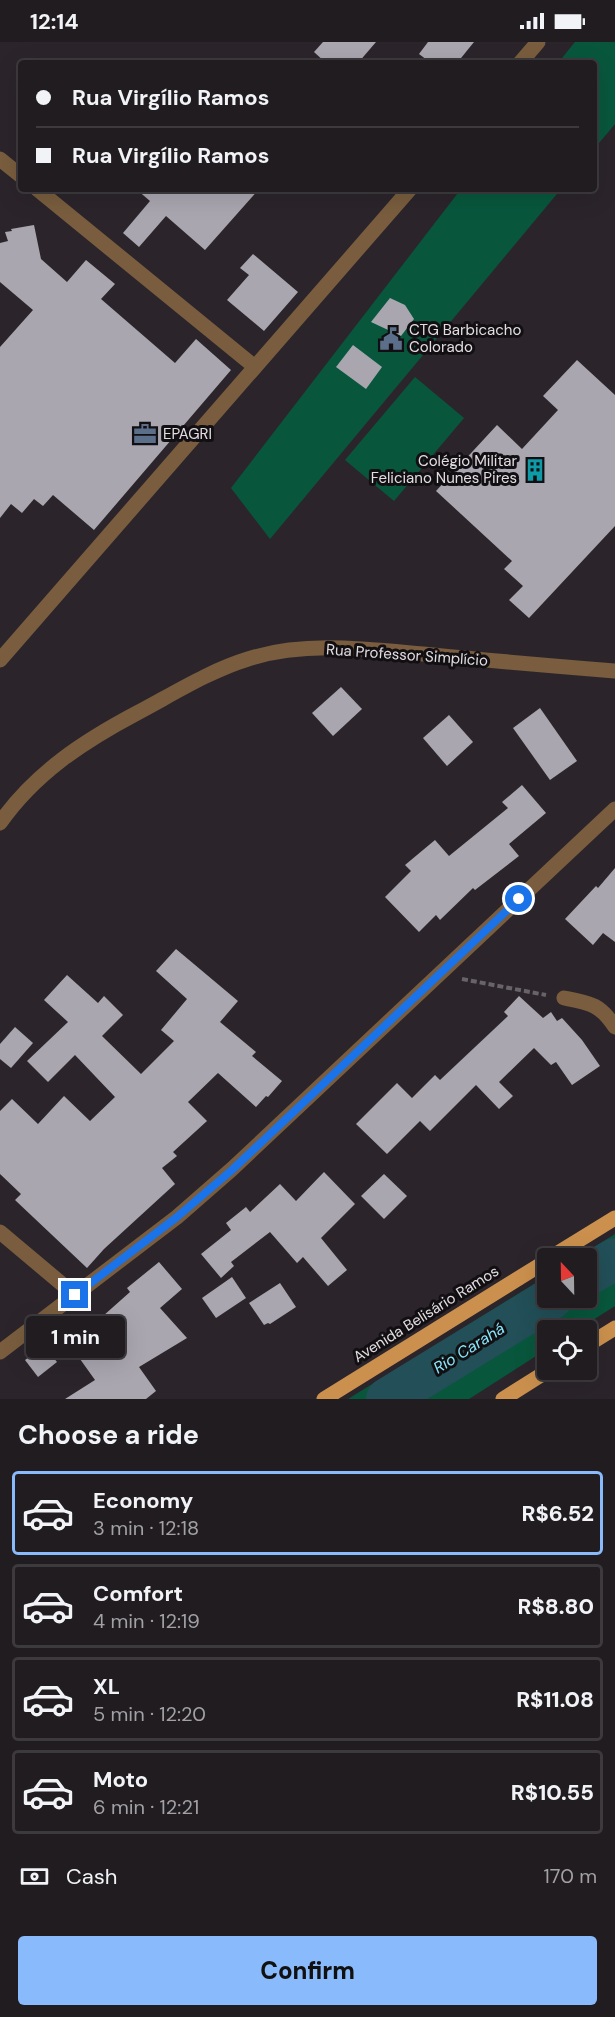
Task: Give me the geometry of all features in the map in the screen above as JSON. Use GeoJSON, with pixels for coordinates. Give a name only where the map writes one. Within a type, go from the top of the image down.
{"type":"FeatureCollection","features":[{"type":"Feature","properties":{"kind":"main road","name":"Avenida Belisário Ramos"},"geometry":{"type":"LineString","coordinates":[[567,1248],[615,1218]]}},
{"type":"Feature","properties":{"kind":"main road","name":"Avenida Belisário Ramos"},"geometry":{"type":"LineString","coordinates":[[324,1399],[537,1266]]}},
{"type":"Feature","properties":{"kind":"main road"},"geometry":{"type":"LineString","coordinates":[[597,1339],[615,1328]]}},
{"type":"Feature","properties":{"kind":"main road"},"geometry":{"type":"LineString","coordinates":[[503,1399],[537,1378]]}},
{"type":"Feature","properties":{"kind":"street"},"geometry":{"type":"LineString","coordinates":[[523,60],[538,42]]}},
{"type":"Feature","properties":{"kind":"street"},"geometry":{"type":"LineString","coordinates":[[0,159],[18,174]]}},
{"type":"Feature","properties":{"kind":"street"},"geometry":{"type":"LineString","coordinates":[[41,192],[255,367]]}},
{"type":"Feature","properties":{"kind":"street"},"geometry":{"type":"LineString","coordinates":[[0,660],[407,192]]}},
{"type":"Feature","properties":{"kind":"street","name":"Rua Professor Simplício"},"geometry":{"type":"LineString","coordinates":[[0,823],[39,778],[74,749],[113,725],[214,672],[248,658],[286,650],[365,650],[615,671]]}},
{"type":"Feature","properties":{"kind":"street"},"geometry":{"type":"LineString","coordinates":[[0,1352],[177,1217],[232,1170],[615,809]]}},
{"type":"Feature","properties":{"kind":"street"},"geometry":{"type":"LineString","coordinates":[[564,998],[590,1003],[607,1015],[615,1027]]}},
{"type":"Feature","properties":{"kind":"street"},"geometry":{"type":"LineString","coordinates":[[0,1232],[75,1295]]}},
{"type":"Feature","properties":{"kind":"path"},"geometry":{"type":"LineString","coordinates":[[439,975],[564,998]]}},
{"type":"Feature","properties":{"kind":"green space"},"geometry":{"type":"Polygon","coordinates":[[[575,42],[615,42],[615,124],[597,145],[597,60],[560,60],[575,42]]]}},
{"type":"Feature","properties":{"kind":"green space","name":"CTG Barbicacho Colorado"},"geometry":{"type":"Polygon","coordinates":[[[459,192],[559,192],[270,539],[231,488],[459,192]]]}},
{"type":"Feature","properties":{"kind":"green space"},"geometry":{"type":"Polygon","coordinates":[[[415,377],[464,418],[394,501],[345,460],[415,377]]]}},
{"type":"Feature","properties":{"kind":"green space"},"geometry":{"type":"Polygon","coordinates":[[[615,1234],[615,1306],[593,1320],[537,1320],[537,1355],[469,1399],[348,1399],[537,1282],[537,1308],[597,1308],[597,1248],[592,1248],[615,1234]]]}},
{"type":"Feature","properties":{"kind":"building"},"geometry":{"type":"Polygon","coordinates":[[[323,42],[376,42],[361,60],[323,60],[314,52],[323,42]]]}},
{"type":"Feature","properties":{"kind":"building"},"geometry":{"type":"Polygon","coordinates":[[[428,42],[474,42],[459,60],[427,60],[419,54],[428,42]]]}},
{"type":"Feature","properties":{"kind":"building"},"geometry":{"type":"Polygon","coordinates":[[[140,192],[256,192],[205,250],[166,216],[139,247],[123,233],[150,201],[140,192]]]}},
{"type":"Feature","properties":{"kind":"building"},"geometry":{"type":"Polygon","coordinates":[[[34,225],[41,259],[67,282],[86,260],[115,284],[101,299],[175,363],[196,339],[231,370],[94,530],[53,495],[43,506],[34,499],[22,513],[11,504],[0,518],[0,347],[33,310],[0,282],[0,243],[8,241],[5,232],[34,225]]]}},
{"type":"Feature","properties":{"kind":"building"},"geometry":{"type":"Polygon","coordinates":[[[253,254],[298,292],[264,331],[227,300],[249,275],[240,268],[253,254]]]}},
{"type":"Feature","properties":{"kind":"building"},"geometry":{"type":"Polygon","coordinates":[[[390,298],[405,305],[414,319],[401,336],[371,322],[390,298]]]}},
{"type":"Feature","properties":{"kind":"building"},"geometry":{"type":"Polygon","coordinates":[[[353,345],[382,367],[366,389],[336,367],[353,345]]]}},
{"type":"Feature","properties":{"kind":"building","name":"Colégio Militar Feliciano Nunes Pires"},"geometry":{"type":"Polygon","coordinates":[[[577,360],[615,395],[615,526],[529,618],[509,600],[523,586],[504,569],[512,561],[436,491],[497,425],[522,449],[558,410],[543,396],[577,360]]]}},
{"type":"Feature","properties":{"kind":"building"},"geometry":{"type":"Polygon","coordinates":[[[341,687],[362,709],[333,736],[312,713],[341,687]]]}},
{"type":"Feature","properties":{"kind":"building"},"geometry":{"type":"Polygon","coordinates":[[[540,708],[577,761],[550,780],[513,728],[540,708]]]}},
{"type":"Feature","properties":{"kind":"building"},"geometry":{"type":"Polygon","coordinates":[[[449,715],[473,742],[447,766],[423,738],[449,715]]]}},
{"type":"Feature","properties":{"kind":"building"},"geometry":{"type":"Polygon","coordinates":[[[522,785],[546,813],[509,844],[519,856],[475,890],[473,888],[440,920],[436,915],[419,932],[385,897],[411,871],[405,865],[435,840],[449,856],[508,808],[502,802],[522,785]]]}},
{"type":"Feature","properties":{"kind":"building"},"geometry":{"type":"Polygon","coordinates":[[[615,868],[615,942],[603,933],[593,945],[565,919],[596,886],[598,888],[615,868]]]}},
{"type":"Feature","properties":{"kind":"building"},"geometry":{"type":"Polygon","coordinates":[[[176,949],[238,1001],[220,1022],[256,1052],[252,1056],[282,1081],[256,1107],[218,1073],[188,1102],[207,1121],[173,1152],[177,1156],[162,1168],[175,1184],[104,1249],[87,1268],[15,1200],[21,1194],[0,1174],[0,1111],[12,1099],[38,1124],[64,1096],[90,1121],[115,1097],[75,1055],[48,1082],[27,1061],[68,1022],[44,1000],[67,975],[98,1003],[104,996],[123,1015],[102,1036],[141,1074],[174,1041],[161,1030],[187,999],[156,971],[176,949]]]}},
{"type":"Feature","properties":{"kind":"building"},"geometry":{"type":"Polygon","coordinates":[[[519,996],[543,1018],[551,1012],[557,1021],[562,1018],[582,1040],[600,1066],[572,1085],[556,1062],[551,1065],[534,1048],[499,1082],[513,1096],[499,1109],[476,1085],[430,1131],[420,1121],[387,1154],[356,1124],[397,1083],[412,1098],[435,1075],[440,1080],[508,1016],[504,1012],[519,996]]]}},
{"type":"Feature","properties":{"kind":"building"},"geometry":{"type":"Polygon","coordinates":[[[15,1027],[33,1043],[11,1068],[0,1059],[0,1044],[15,1027]]]}},
{"type":"Feature","properties":{"kind":"building"},"geometry":{"type":"Polygon","coordinates":[[[324,1172],[355,1204],[321,1238],[347,1270],[328,1286],[303,1257],[297,1263],[270,1232],[231,1262],[234,1266],[221,1278],[201,1254],[231,1230],[226,1223],[246,1207],[250,1212],[280,1184],[296,1201],[324,1172]]]}},
{"type":"Feature","properties":{"kind":"building"},"geometry":{"type":"Polygon","coordinates":[[[384,1174],[407,1196],[384,1219],[361,1196],[384,1174]]]}},
{"type":"Feature","properties":{"kind":"building"},"geometry":{"type":"Polygon","coordinates":[[[159,1262],[182,1289],[160,1308],[187,1338],[139,1367],[156,1391],[146,1399],[65,1399],[95,1380],[65,1338],[91,1319],[94,1324],[130,1292],[127,1288],[159,1262]]]}},
{"type":"Feature","properties":{"kind":"building"},"geometry":{"type":"Polygon","coordinates":[[[232,1277],[246,1298],[216,1318],[202,1298],[232,1277]]]}},
{"type":"Feature","properties":{"kind":"building"},"geometry":{"type":"Polygon","coordinates":[[[280,1283],[296,1307],[270,1324],[264,1325],[249,1303],[280,1283]]]}},
{"type":"Feature","properties":{"kind":"building"},"geometry":{"type":"Polygon","coordinates":[[[44,1346],[57,1362],[38,1377],[25,1360],[44,1346]]]}},
{"type":"Feature","properties":{"kind":"waterway","name":"Rio Carahá"},"geometry":{"type":"LineString","coordinates":[[597,1270],[615,1259]]}},
{"type":"Feature","properties":{"kind":"waterway","name":"Rio Carahá"},"geometry":{"type":"LineString","coordinates":[[387,1399],[537,1307]]}},
{"type":"Feature","properties":{"kind":"place","name":"CTG Barbicacho Colorado"},"geometry":{"type":"Point","coordinates":[391,339]}},
{"type":"Feature","properties":{"kind":"place","name":"EPAGRI"},"geometry":{"type":"Point","coordinates":[145,434]}},
{"type":"Feature","properties":{"kind":"place","name":"Colégio Militar Feliciano Nunes Pires"},"geometry":{"type":"Point","coordinates":[535,470]}},
{"type":"Feature","properties":{"kind":"route"},"geometry":{"type":"LineString","coordinates":[[75,1295],[177,1217],[232,1170],[519,899]]}}]}
